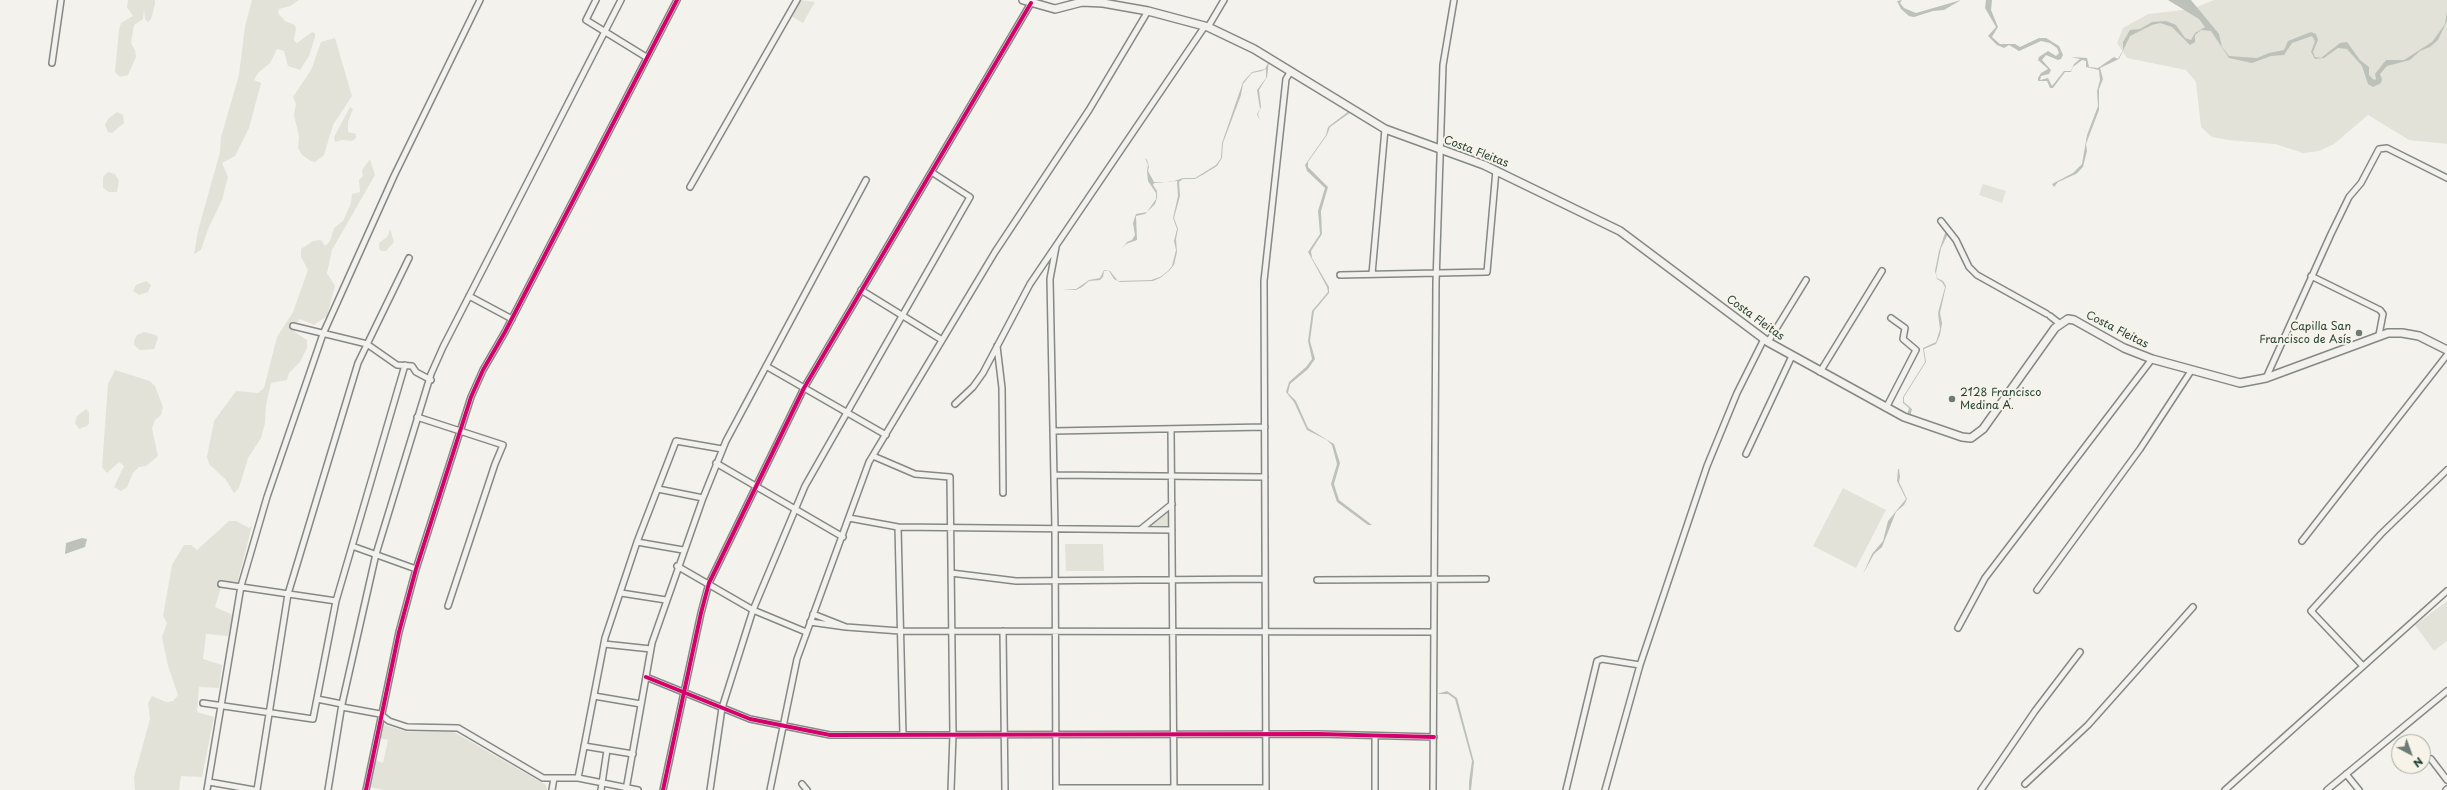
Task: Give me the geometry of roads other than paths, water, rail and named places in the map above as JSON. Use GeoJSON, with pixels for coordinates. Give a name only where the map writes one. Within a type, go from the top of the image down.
{"type":"FeatureCollection","features":[{"type":"Feature","properties":{"kind":"main road","name":"Costa Fleitas"},"geometry":{"type":"LineString","coordinates":[[1023,0],[1055,9],[1088,2],[1120,3],[1207,27],[1254,49],[1385,129],[1496,170],[1630,238],[1766,341],[1904,418],[1966,439],[1975,436],[2011,393],[2059,323],[2068,319],[2074,320],[2124,348],[2152,359],[2240,383],[2266,378],[2379,335],[2395,332],[2429,340],[2447,350]]}},
{"type":"Feature","properties":{"kind":"street"},"geometry":{"type":"LineString","coordinates":[[52,63],[61,0]]}},
{"type":"Feature","properties":{"kind":"street"},"geometry":{"type":"LineString","coordinates":[[207,790],[241,586],[267,496],[322,334],[394,176],[480,0]]}},
{"type":"Feature","properties":{"kind":"street"},"geometry":{"type":"LineString","coordinates":[[596,0],[586,20],[646,57]]}},
{"type":"Feature","properties":{"kind":"street"},"geometry":{"type":"LineString","coordinates":[[328,790],[342,706],[376,554],[417,417],[431,379],[443,347],[622,0]]}},
{"type":"Feature","properties":{"kind":"street"},"geometry":{"type":"LineString","coordinates":[[606,33],[625,0]]}},
{"type":"Feature","properties":{"kind":"street"},"geometry":{"type":"LineString","coordinates":[[366,790],[380,714],[416,568],[461,430],[483,370],[512,319],[646,57],[677,0]]}},
{"type":"Feature","properties":{"kind":"street"},"geometry":{"type":"LineString","coordinates":[[690,187],[797,0]]}},
{"type":"Feature","properties":{"kind":"street"},"geometry":{"type":"LineString","coordinates":[[955,404],[973,387],[1030,284],[1224,0]]}},
{"type":"Feature","properties":{"kind":"street"},"geometry":{"type":"LineString","coordinates":[[1433,790],[1436,273],[1444,65],[1454,0]]}},
{"type":"Feature","properties":{"kind":"street"},"geometry":{"type":"LineString","coordinates":[[663,790],[685,693],[700,613],[709,583],[804,388],[861,290],[933,173],[1031,3]]}},
{"type":"Feature","properties":{"kind":"street"},"geometry":{"type":"LineString","coordinates":[[770,790],[797,659],[873,456],[942,340],[1026,204],[1089,110],[1148,11]]}},
{"type":"Feature","properties":{"kind":"street"},"geometry":{"type":"LineString","coordinates":[[1056,247],[1050,279],[1055,529],[1056,789],[1266,789],[1264,281],[1286,79],[1291,71]]}},
{"type":"Feature","properties":{"kind":"street"},"geometry":{"type":"LineString","coordinates":[[1372,274],[1385,129]]}},
{"type":"Feature","properties":{"kind":"street"},"geometry":{"type":"LineString","coordinates":[[2266,378],[2311,276],[2349,197],[2361,183],[2379,149],[2387,148],[2447,178]]}},
{"type":"Feature","properties":{"kind":"street"},"geometry":{"type":"LineString","coordinates":[[1340,275],[1487,272],[1496,170]]}},
{"type":"Feature","properties":{"kind":"street"},"geometry":{"type":"LineString","coordinates":[[710,790],[722,708],[753,610],[805,486],[970,197],[933,173]]}},
{"type":"Feature","properties":{"kind":"street"},"geometry":{"type":"LineString","coordinates":[[627,788],[651,650],[666,600],[702,498],[722,449],[866,180]]}},
{"type":"Feature","properties":{"kind":"street"},"geometry":{"type":"LineString","coordinates":[[1941,221],[1948,229],[1969,267],[1977,275],[2049,315],[2059,323]]}},
{"type":"Feature","properties":{"kind":"street"},"geometry":{"type":"LineString","coordinates":[[209,782],[255,790],[288,594],[358,363],[409,258]]}},
{"type":"Feature","properties":{"kind":"street"},"geometry":{"type":"LineString","coordinates":[[1820,372],[1882,271]]}},
{"type":"Feature","properties":{"kind":"street"},"geometry":{"type":"LineString","coordinates":[[2311,276],[2380,310],[2383,314],[2379,335]]}},
{"type":"Feature","properties":{"kind":"street"},"geometry":{"type":"LineString","coordinates":[[1604,790],[1640,665],[1715,447],[1737,393],[1766,341],[1806,280]]}},
{"type":"Feature","properties":{"kind":"street"},"geometry":{"type":"LineString","coordinates":[[861,290],[942,340]]}},
{"type":"Feature","properties":{"kind":"street"},"geometry":{"type":"LineString","coordinates":[[470,297],[512,319]]}},
{"type":"Feature","properties":{"kind":"street"},"geometry":{"type":"LineString","coordinates":[[1886,408],[1916,350],[1903,340],[1905,328],[1891,318]]}},
{"type":"Feature","properties":{"kind":"street"},"geometry":{"type":"LineString","coordinates":[[293,326],[367,344],[397,365],[405,364],[412,366],[416,372],[431,379]]}},
{"type":"Feature","properties":{"kind":"street"},"geometry":{"type":"LineString","coordinates":[[997,346],[1002,388],[1003,493]]}},
{"type":"Feature","properties":{"kind":"street"},"geometry":{"type":"LineString","coordinates":[[2302,541],[2447,355]]}},
{"type":"Feature","properties":{"kind":"street"},"geometry":{"type":"LineString","coordinates":[[1746,454],[1792,356]]}},
{"type":"Feature","properties":{"kind":"street"},"geometry":{"type":"LineString","coordinates":[[1958,628],[1985,578],[2152,359]]}},
{"type":"Feature","properties":{"kind":"street"},"geometry":{"type":"LineString","coordinates":[[203,703],[313,719],[336,601],[405,364]]}},
{"type":"Feature","properties":{"kind":"street"},"geometry":{"type":"LineString","coordinates":[[766,366],[886,435]]}},
{"type":"Feature","properties":{"kind":"street"},"geometry":{"type":"LineString","coordinates":[[2037,590],[2140,449],[2191,370]]}},
{"type":"Feature","properties":{"kind":"street"},"geometry":{"type":"LineString","coordinates":[[417,417],[461,430],[503,445],[495,464],[448,606]]}},
{"type":"Feature","properties":{"kind":"street"},"geometry":{"type":"LineString","coordinates":[[1053,431],[1265,427]]}},
{"type":"Feature","properties":{"kind":"street"},"geometry":{"type":"LineString","coordinates":[[1171,429],[1174,789]]}},
{"type":"Feature","properties":{"kind":"street"},"geometry":{"type":"LineString","coordinates":[[578,778],[604,644],[637,542],[676,442],[722,449]]}},
{"type":"Feature","properties":{"kind":"street"},"geometry":{"type":"LineString","coordinates":[[873,456],[915,474],[950,477],[953,735],[951,790]]}},
{"type":"Feature","properties":{"kind":"street"},"geometry":{"type":"LineString","coordinates":[[716,463],[757,485],[843,537]]}},
{"type":"Feature","properties":{"kind":"street"},"geometry":{"type":"LineString","coordinates":[[2363,666],[2312,611],[2381,534],[2447,470]]}},
{"type":"Feature","properties":{"kind":"street"},"geometry":{"type":"LineString","coordinates":[[1054,476],[1265,477]]}},
{"type":"Feature","properties":{"kind":"street"},"geometry":{"type":"LineString","coordinates":[[658,489],[702,498]]}},
{"type":"Feature","properties":{"kind":"street"},"geometry":{"type":"LineString","coordinates":[[1141,529],[1172,504]]}},
{"type":"Feature","properties":{"kind":"street"},"geometry":{"type":"LineString","coordinates":[[849,518],[898,527],[1172,530]]}},
{"type":"Feature","properties":{"kind":"street"},"geometry":{"type":"LineString","coordinates":[[898,527],[903,735]]}},
{"type":"Feature","properties":{"kind":"street"},"geometry":{"type":"LineString","coordinates":[[637,542],[683,550]]}},
{"type":"Feature","properties":{"kind":"street"},"geometry":{"type":"LineString","coordinates":[[352,546],[416,568]]}},
{"type":"Feature","properties":{"kind":"street"},"geometry":{"type":"LineString","coordinates":[[678,566],[753,610],[806,632]]}},
{"type":"Feature","properties":{"kind":"street"},"geometry":{"type":"LineString","coordinates":[[951,573],[1016,581],[1265,579]]}},
{"type":"Feature","properties":{"kind":"street"},"geometry":{"type":"LineString","coordinates":[[1317,580],[1486,579]]}},
{"type":"Feature","properties":{"kind":"street"},"geometry":{"type":"LineString","coordinates":[[221,584],[336,601]]}},
{"type":"Feature","properties":{"kind":"street"},"geometry":{"type":"LineString","coordinates":[[2225,790],[2447,591]]}},
{"type":"Feature","properties":{"kind":"street"},"geometry":{"type":"LineString","coordinates":[[621,593],[666,600]]}},
{"type":"Feature","properties":{"kind":"street"},"geometry":{"type":"LineString","coordinates":[[2025,784],[2088,725],[2193,606]]}},
{"type":"Feature","properties":{"kind":"street"},"geometry":{"type":"LineString","coordinates":[[813,614],[846,627]]}},
{"type":"Feature","properties":{"kind":"street"},"geometry":{"type":"LineString","coordinates":[[810,622],[846,627],[900,631],[1266,633],[1434,632]]}},
{"type":"Feature","properties":{"kind":"street"},"geometry":{"type":"LineString","coordinates":[[1003,631],[1004,790]]}},
{"type":"Feature","properties":{"kind":"street"},"geometry":{"type":"LineString","coordinates":[[604,644],[651,650]]}},
{"type":"Feature","properties":{"kind":"street"},"geometry":{"type":"LineString","coordinates":[[1981,790],[2035,711],[2080,652]]}},
{"type":"Feature","properties":{"kind":"street"},"geometry":{"type":"LineString","coordinates":[[1566,790],[1597,661],[1602,659],[1640,665]]}},
{"type":"Feature","properties":{"kind":"street"},"geometry":{"type":"LineString","coordinates":[[646,677],[750,719],[782,727],[830,735],[1266,735],[1434,737]]}},
{"type":"Feature","properties":{"kind":"street"},"geometry":{"type":"LineString","coordinates":[[2327,790],[2447,690]]}},
{"type":"Feature","properties":{"kind":"street"},"geometry":{"type":"LineString","coordinates":[[594,696],[641,704]]}},
{"type":"Feature","properties":{"kind":"street"},"geometry":{"type":"LineString","coordinates":[[317,699],[380,714],[389,721],[406,727],[458,728],[540,777],[578,778],[638,790]]}},
{"type":"Feature","properties":{"kind":"street"},"geometry":{"type":"LineString","coordinates":[[1375,736],[1375,790]]}},
{"type":"Feature","properties":{"kind":"street"},"geometry":{"type":"LineString","coordinates":[[584,746],[633,754]]}},
{"type":"Feature","properties":{"kind":"street"},"geometry":{"type":"LineString","coordinates":[[601,790],[607,750]]}},
{"type":"Feature","properties":{"kind":"street"},"geometry":{"type":"LineString","coordinates":[[2431,759],[2447,780]]}},
{"type":"Feature","properties":{"kind":"street"},"geometry":{"type":"LineString","coordinates":[[2346,774],[2359,790]]}},
{"type":"Feature","properties":{"kind":"street"},"geometry":{"type":"LineString","coordinates":[[552,790],[554,778]]}},
{"type":"Feature","properties":{"kind":"street"},"geometry":{"type":"LineString","coordinates":[[802,784],[808,790]]}},
{"type":"Feature","properties":{"kind":"place","name":"Capilla San Francisco de Asís"},"geometry":{"type":"Point","coordinates":[2359,333]}},
{"type":"Feature","properties":{"kind":"place","name":"2128 Francisco Medina A."},"geometry":{"type":"Point","coordinates":[1952,399]}}]}
